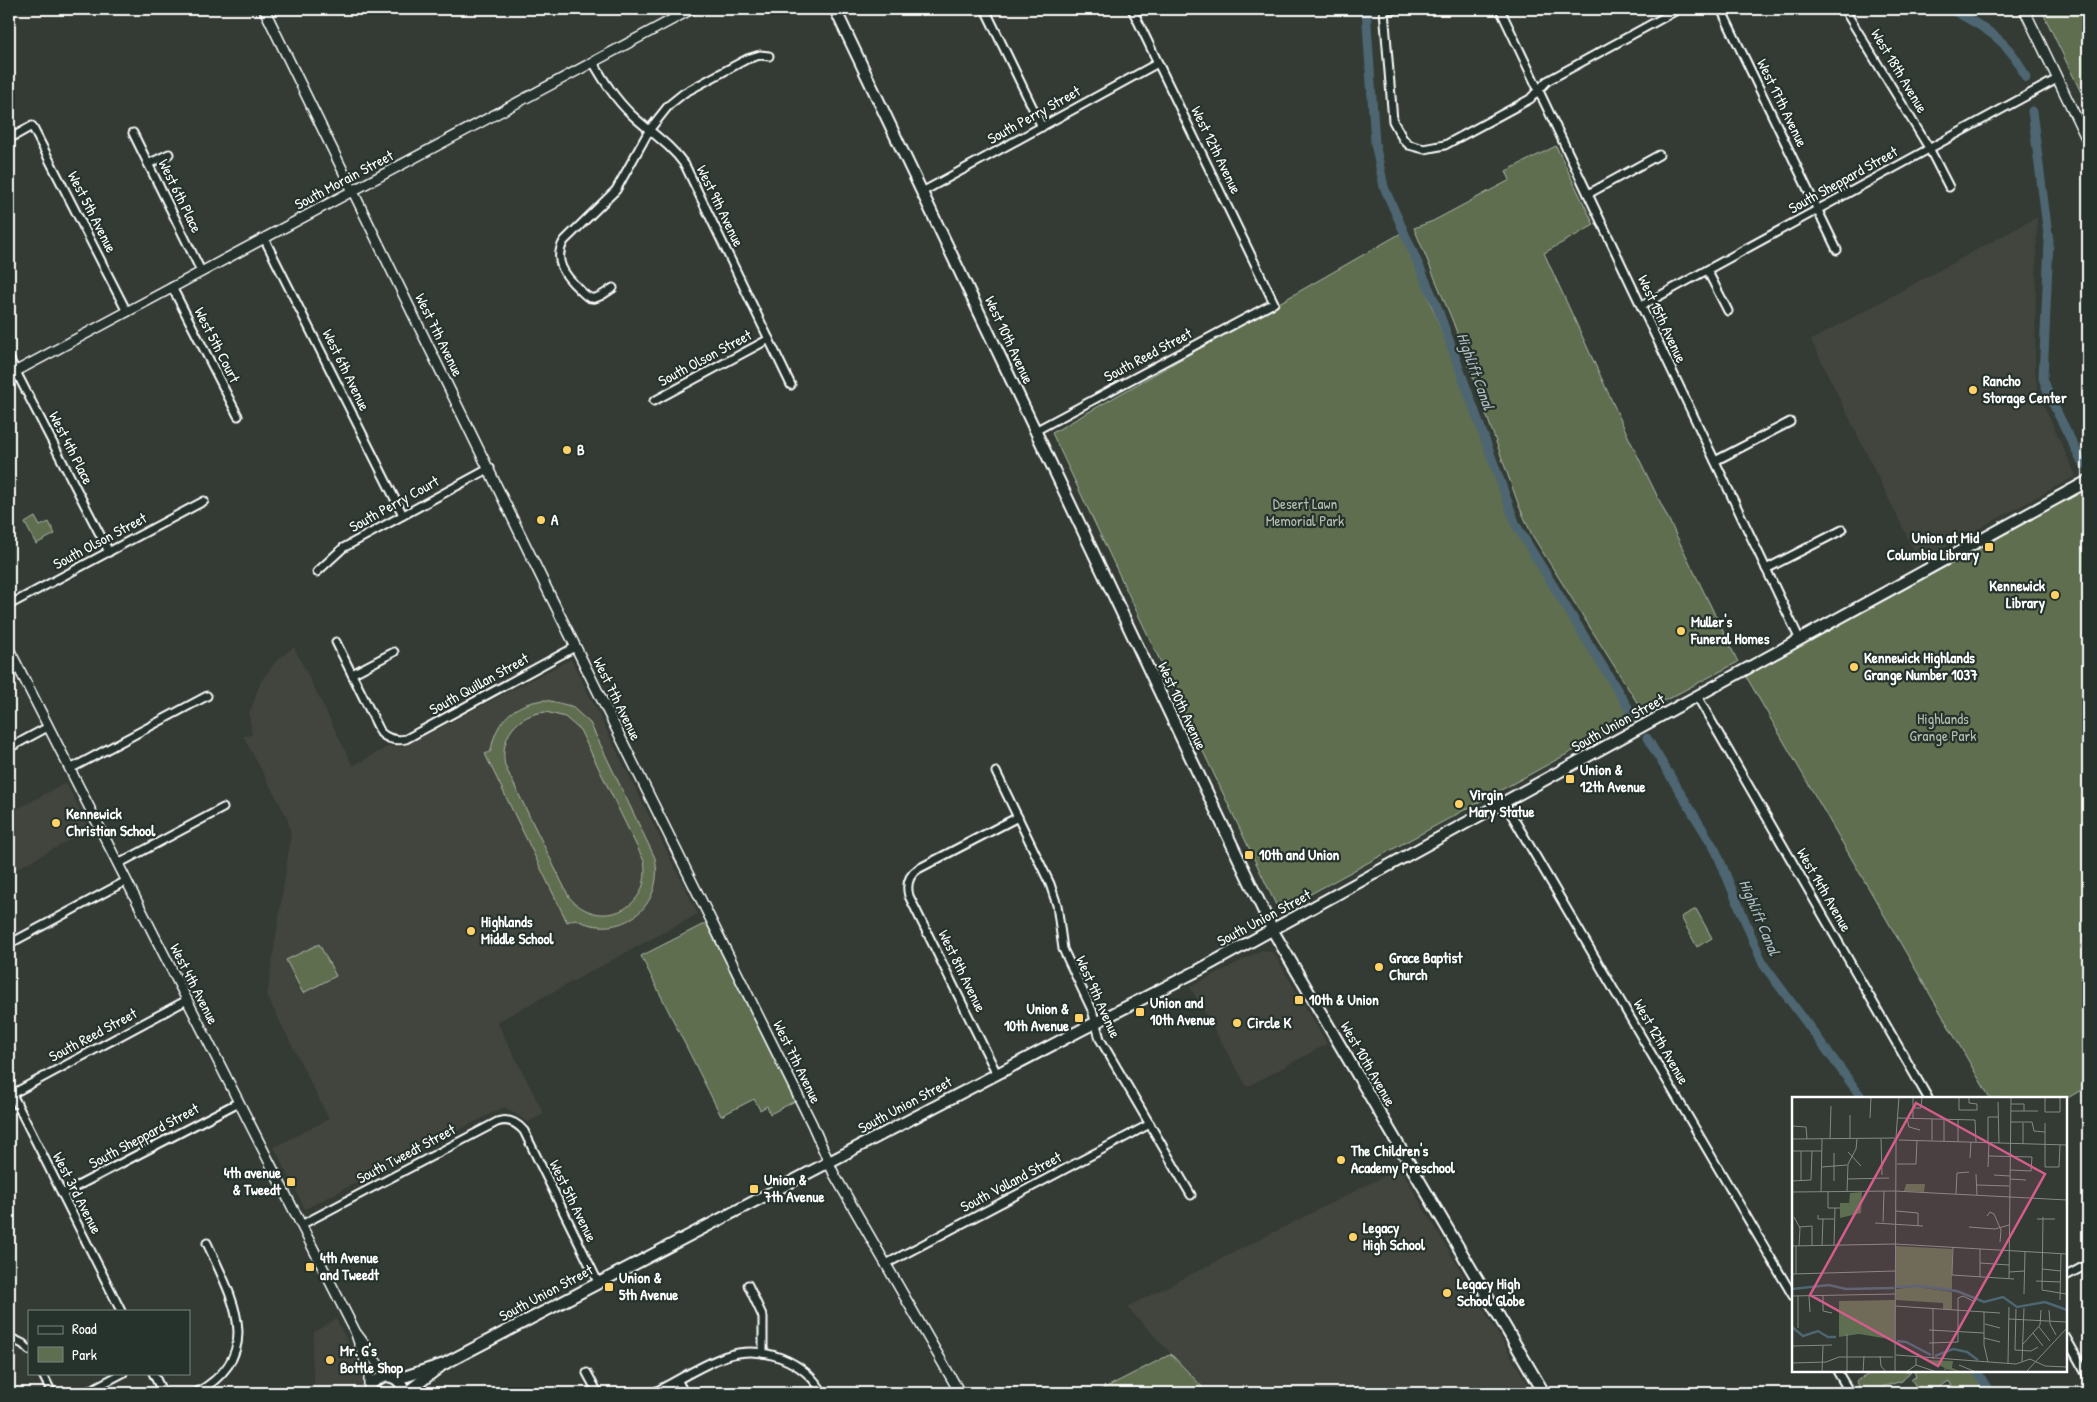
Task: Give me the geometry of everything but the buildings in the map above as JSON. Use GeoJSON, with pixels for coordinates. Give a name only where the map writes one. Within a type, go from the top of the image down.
{"type":"FeatureCollection","features":[{"type":"Feature","properties":{"kind":"main road","name":"West 10th Avenue"},"geometry":{"type":"LineString","coordinates":[[835,9],[1273,931],[1544,1393]]}},
{"type":"Feature","properties":{"kind":"main road","name":"South Union Street"},"geometry":{"type":"LineString","coordinates":[[405,1393],[444,1364],[598,1282],[1273,931],[2088,481]]}},
{"type":"Feature","properties":{"kind":"main road","name":"South Union Street"},"geometry":{"type":"LineString","coordinates":[[368,1391],[380,1377],[407,1376],[444,1364]]}},
{"type":"Feature","properties":{"kind":"main road"},"geometry":{"type":"LineString","coordinates":[[391,1376],[400,1383],[405,1393]]}},
{"type":"Feature","properties":{"kind":"street","name":"West 7th Avenue"},"geometry":{"type":"LineString","coordinates":[[264,9],[490,468],[575,646],[812,1124],[828,1162],[960,1393]]}},
{"type":"Feature","properties":{"kind":"street","name":"South Morain Street"},"geometry":{"type":"LineString","coordinates":[[12,373],[692,9]]}},
{"type":"Feature","properties":{"kind":"street"},"geometry":{"type":"LineString","coordinates":[[985,9],[1042,127]]}},
{"type":"Feature","properties":{"kind":"street","name":"West 12th Avenue"},"geometry":{"type":"LineString","coordinates":[[1132,9],[1274,303]]}},
{"type":"Feature","properties":{"kind":"street","name":"West 15th Avenue"},"geometry":{"type":"LineString","coordinates":[[1500,9],[1800,640]]}},
{"type":"Feature","properties":{"kind":"street"},"geometry":{"type":"LineString","coordinates":[[1395,10],[1384,10],[1391,116],[1398,134],[1410,145],[1424,149],[1445,145],[1530,99],[1547,81],[1680,9]]}},
{"type":"Feature","properties":{"kind":"street","name":"West 17th Avenue"},"geometry":{"type":"LineString","coordinates":[[1721,9],[1837,250]]}},
{"type":"Feature","properties":{"kind":"street","name":"West 18th Avenue"},"geometry":{"type":"LineString","coordinates":[[1844,9],[1930,148],[1949,187]]}},
{"type":"Feature","properties":{"kind":"street"},"geometry":{"type":"LineString","coordinates":[[2024,9],[2088,142]]}},
{"type":"Feature","properties":{"kind":"street"},"geometry":{"type":"LineString","coordinates":[[612,288],[596,298],[586,295],[564,273],[560,260],[560,248],[564,241],[619,186],[650,129],[664,110],[684,94],[747,59],[760,55],[769,56]]}},
{"type":"Feature","properties":{"kind":"street","name":"West 9th Avenue"},"geometry":{"type":"LineString","coordinates":[[593,62],[608,88],[620,102],[676,152],[684,165],[791,385]]}},
{"type":"Feature","properties":{"kind":"street","name":"South Perry Street"},"geometry":{"type":"LineString","coordinates":[[922,192],[1158,62]]}},
{"type":"Feature","properties":{"kind":"street","name":"South Sheppard Street"},"geometry":{"type":"LineString","coordinates":[[1641,306],[2057,79]]}},
{"type":"Feature","properties":{"kind":"street","name":"West 5th Avenue"},"geometry":{"type":"LineString","coordinates":[[9,139],[32,126],[127,312]]}},
{"type":"Feature","properties":{"kind":"street","name":"West 6th Place"},"geometry":{"type":"LineString","coordinates":[[133,133],[201,271]]}},
{"type":"Feature","properties":{"kind":"street"},"geometry":{"type":"LineString","coordinates":[[148,164],[169,154]]}},
{"type":"Feature","properties":{"kind":"street"},"geometry":{"type":"LineString","coordinates":[[1588,194],[1659,155]]}},
{"type":"Feature","properties":{"kind":"street","name":"West 6th Avenue"},"geometry":{"type":"LineString","coordinates":[[264,238],[402,515]]}},
{"type":"Feature","properties":{"kind":"street"},"geometry":{"type":"LineString","coordinates":[[1707,270],[1728,311]]}},
{"type":"Feature","properties":{"kind":"street","name":"West 5th Court"},"geometry":{"type":"LineString","coordinates":[[172,287],[238,416]]}},
{"type":"Feature","properties":{"kind":"street","name":"South Reed Street"},"geometry":{"type":"LineString","coordinates":[[1036,431],[1274,303]]}},
{"type":"Feature","properties":{"kind":"street","name":"South Olson Street"},"geometry":{"type":"LineString","coordinates":[[654,401],[769,339]]}},
{"type":"Feature","properties":{"kind":"street","name":"West 4th Place"},"geometry":{"type":"LineString","coordinates":[[9,358],[12,373],[109,552]]}},
{"type":"Feature","properties":{"kind":"street"},"geometry":{"type":"LineString","coordinates":[[1715,461],[1790,422]]}},
{"type":"Feature","properties":{"kind":"street","name":"South Perry Court"},"geometry":{"type":"LineString","coordinates":[[317,572],[343,548],[490,468]]}},
{"type":"Feature","properties":{"kind":"street","name":"South Olson Street"},"geometry":{"type":"LineString","coordinates":[[9,605],[204,501]]}},
{"type":"Feature","properties":{"kind":"street"},"geometry":{"type":"LineString","coordinates":[[1766,569],[1842,530]]}},
{"type":"Feature","properties":{"kind":"street"},"geometry":{"type":"LineString","coordinates":[[336,642],[352,674],[394,652]]}},
{"type":"Feature","properties":{"kind":"street","name":"South Quillan Street"},"geometry":{"type":"LineString","coordinates":[[352,674],[381,733],[394,740],[406,739],[575,646]]}},
{"type":"Feature","properties":{"kind":"street","name":"West 4th Avenue"},"geometry":{"type":"LineString","coordinates":[[9,650],[354,1331],[369,1373],[368,1391]]}},
{"type":"Feature","properties":{"kind":"street"},"geometry":{"type":"LineString","coordinates":[[70,769],[207,696]]}},
{"type":"Feature","properties":{"kind":"street","name":"West 14th Avenue"},"geometry":{"type":"LineString","coordinates":[[1697,696],[1927,1097]]}},
{"type":"Feature","properties":{"kind":"street"},"geometry":{"type":"LineString","coordinates":[[9,748],[48,728]]}},
{"type":"Feature","properties":{"kind":"street","name":"West 9th Avenue"},"geometry":{"type":"LineString","coordinates":[[996,772],[1052,890],[1063,949],[1092,1010],[1100,1039],[1191,1195]]}},
{"type":"Feature","properties":{"kind":"street","name":"West 12th Avenue"},"geometry":{"type":"LineString","coordinates":[[1504,802],[1792,1294]]}},
{"type":"Feature","properties":{"kind":"street"},"geometry":{"type":"LineString","coordinates":[[118,864],[223,808]]}},
{"type":"Feature","properties":{"kind":"street","name":"West 8th Avenue"},"geometry":{"type":"LineString","coordinates":[[997,1074],[910,896],[909,879],[918,869],[1018,817]]}},
{"type":"Feature","properties":{"kind":"street"},"geometry":{"type":"LineString","coordinates":[[9,944],[126,881]]}},
{"type":"Feature","properties":{"kind":"street","name":"South Reed Street"},"geometry":{"type":"LineString","coordinates":[[10,1091],[187,1000]]}},
{"type":"Feature","properties":{"kind":"street","name":"West 3rd Avenue"},"geometry":{"type":"LineString","coordinates":[[10,1091],[120,1310]]}},
{"type":"Feature","properties":{"kind":"street","name":"South Sheppard Street"},"geometry":{"type":"LineString","coordinates":[[62,1194],[238,1102]]}},
{"type":"Feature","properties":{"kind":"street","name":"South Tweedt Street"},"geometry":{"type":"LineString","coordinates":[[301,1225],[497,1122],[502,1120],[513,1122],[524,1131]]}},
{"type":"Feature","properties":{"kind":"street","name":"South Volland Street"},"geometry":{"type":"LineString","coordinates":[[886,1264],[1150,1124]]}},
{"type":"Feature","properties":{"kind":"street","name":"West 5th Avenue"},"geometry":{"type":"LineString","coordinates":[[524,1131],[598,1282]]}},
{"type":"Feature","properties":{"kind":"street"},"geometry":{"type":"LineString","coordinates":[[196,1393],[218,1379],[226,1371],[236,1354],[239,1337],[238,1325],[230,1298],[207,1243]]}},
{"type":"Feature","properties":{"kind":"street"},"geometry":{"type":"LineString","coordinates":[[2067,1275],[2088,1264]]}},
{"type":"Feature","properties":{"kind":"street"},"geometry":{"type":"LineString","coordinates":[[748,1285],[763,1317],[763,1353]]}},
{"type":"Feature","properties":{"kind":"street","name":"West 4th Avenue"},"geometry":{"type":"LineString","coordinates":[[354,1331],[368,1347],[378,1365],[391,1376]]}},
{"type":"Feature","properties":{"kind":"street"},"geometry":{"type":"LineString","coordinates":[[9,1342],[15,1340],[28,1349]]}},
{"type":"Feature","properties":{"kind":"street"},"geometry":{"type":"LineString","coordinates":[[2067,1340],[2088,1377]]}},
{"type":"Feature","properties":{"kind":"street"},"geometry":{"type":"LineString","coordinates":[[653,1393],[728,1356],[763,1353],[784,1358],[799,1367],[810,1375],[823,1393]]}},
{"type":"Feature","properties":{"kind":"street"},"geometry":{"type":"LineString","coordinates":[[1838,1372],[1850,1393]]}},
{"type":"Feature","properties":{"kind":"street"},"geometry":{"type":"LineString","coordinates":[[587,1373],[598,1393]]}},
{"type":"Feature","properties":{"kind":"street"},"geometry":{"type":"LineString","coordinates":[[42,1374],[52,1393]]}},
{"type":"Feature","properties":{"kind":"street"},"geometry":{"type":"LineString","coordinates":[[85,1393],[121,1374]]}},
{"type":"Feature","properties":{"kind":"street"},"geometry":{"type":"LineString","coordinates":[[154,1374],[163,1393]]}},
{"type":"Feature","properties":{"kind":"street"},"geometry":{"type":"LineString","coordinates":[[678,1381],[684,1393]]}},
{"type":"Feature","properties":{"kind":"shaded area"},"geometry":{"type":"Polygon","coordinates":[[[2037,217],[2035,372],[2039,395],[2076,476],[1919,561],[1811,340],[2037,217]]]}},
{"type":"Feature","properties":{"kind":"shaded area","name":"Highlands Middle School"},"geometry":{"type":"Polygon","coordinates":[[[294,647],[353,766],[389,746],[403,747],[571,659],[698,914],[497,1022],[544,1114],[528,1122],[504,1107],[305,1209],[274,1147],[329,1119],[267,996],[291,835],[287,817],[243,736],[252,735],[249,714],[261,681],[278,659],[294,647]]]}},
{"type":"Feature","properties":{"kind":"shaded area"},"geometry":{"type":"Polygon","coordinates":[[[66,783],[90,829],[9,873],[9,813],[66,783]]]}},
{"type":"Feature","properties":{"kind":"shaded area"},"geometry":{"type":"Polygon","coordinates":[[[1262,950],[1274,953],[1327,1044],[1247,1087],[1190,987],[1262,950]]]}},
{"type":"Feature","properties":{"kind":"shaded area","name":"Legacy High School"},"geometry":{"type":"Polygon","coordinates":[[[1400,1168],[1533,1393],[1208,1393],[1127,1307],[1400,1168]]]}},
{"type":"Feature","properties":{"kind":"shaded area"},"geometry":{"type":"Polygon","coordinates":[[[336,1319],[364,1372],[365,1381],[360,1393],[315,1393],[312,1355],[314,1332],[336,1319]]]}},
{"type":"Feature","properties":{"kind":"green space"},"geometry":{"type":"Polygon","coordinates":[[[2041,9],[2088,9],[2088,107],[2041,9]]]}},
{"type":"Feature","properties":{"kind":"green space"},"geometry":{"type":"Polygon","coordinates":[[[1556,146],[1594,225],[1544,253],[1628,436],[1738,662],[1643,712],[1532,535],[1519,506],[1453,322],[1414,228],[1433,221],[1510,180],[1506,171],[1556,146]]]}},
{"type":"Feature","properties":{"kind":"green space","name":"Desert Lawn Memorial Park"},"geometry":{"type":"Polygon","coordinates":[[[1403,232],[1519,528],[1635,717],[1285,908],[1276,905],[1052,433],[1403,232]]]}},
{"type":"Feature","properties":{"kind":"green space","name":"Highlands Grange Park"},"geometry":{"type":"Polygon","coordinates":[[[2083,484],[2088,490],[2088,1086],[2067,1098],[1989,1097],[1743,671],[2083,484]]]}},
{"type":"Feature","properties":{"kind":"green space"},"geometry":{"type":"Polygon","coordinates":[[[35,517],[40,526],[49,522],[55,534],[36,544],[25,523],[35,517]]]}},
{"type":"Feature","properties":{"kind":"green space"},"geometry":{"type":"Polygon","coordinates":[[[546,700],[571,706],[590,723],[655,858],[656,876],[653,891],[646,905],[636,916],[623,923],[608,926],[592,925],[575,919],[567,922],[485,754],[491,751],[493,740],[502,722],[516,709],[535,701],[546,700]],[[546,712],[527,717],[519,722],[512,729],[505,746],[505,766],[569,897],[581,908],[595,913],[609,914],[621,910],[632,903],[640,892],[645,878],[644,861],[580,730],[565,717],[546,712]]]}},
{"type":"Feature","properties":{"kind":"green space"},"geometry":{"type":"Polygon","coordinates":[[[1696,909],[1712,938],[1697,947],[1681,917],[1696,909]]]}},
{"type":"Feature","properties":{"kind":"green space"},"geometry":{"type":"Polygon","coordinates":[[[706,923],[795,1101],[770,1114],[767,1106],[760,1110],[754,1099],[721,1116],[641,956],[706,923]]]}},
{"type":"Feature","properties":{"kind":"green space"},"geometry":{"type":"Polygon","coordinates":[[[319,944],[336,976],[303,993],[286,960],[319,944]]]}},
{"type":"Feature","properties":{"kind":"green space"},"geometry":{"type":"Polygon","coordinates":[[[1171,1354],[1208,1393],[1095,1393],[1171,1354]]]}},
{"type":"Feature","properties":{"kind":"green space"},"geometry":{"type":"Polygon","coordinates":[[[1873,1372],[1910,1372],[1902,1381],[1882,1387],[1881,1393],[1863,1393],[1856,1381],[1873,1372]]]}},
{"type":"Feature","properties":{"kind":"green space"},"geometry":{"type":"Polygon","coordinates":[[[1914,1372],[1974,1372],[1982,1386],[1968,1393],[1956,1393],[1949,1381],[1930,1393],[1925,1393],[1924,1389],[1917,1388],[1911,1379],[1916,1377],[1914,1372]]]}},
{"type":"Feature","properties":{"kind":"waterway","name":"Highlift Canal"},"geometry":{"type":"LineString","coordinates":[[1366,9],[1375,143],[1384,187],[1436,304],[1516,525],[1634,717]]}},
{"type":"Feature","properties":{"kind":"waterway"},"geometry":{"type":"LineString","coordinates":[[1950,9],[1985,29],[2005,45],[2013,54],[2026,78]]}},
{"type":"Feature","properties":{"kind":"waterway"},"geometry":{"type":"LineString","coordinates":[[2032,111],[2049,242],[2043,378],[2050,398],[2083,464]]}},
{"type":"Feature","properties":{"kind":"waterway","name":"Highlift Canal"},"geometry":{"type":"LineString","coordinates":[[1647,738],[1716,851],[1763,964],[1861,1097]]}},
{"type":"Feature","properties":{"kind":"waterway","name":"Highlift Canal"},"geometry":{"type":"LineString","coordinates":[[1978,1372],[1990,1393]]}},
{"type":"Feature","properties":{"kind":"place","name":"Rancho Storage Center"},"geometry":{"type":"Point","coordinates":[1973,390]}},
{"type":"Feature","properties":{"kind":"place","name":"B"},"geometry":{"type":"Point","coordinates":[567,450]}},
{"type":"Feature","properties":{"kind":"place","name":"A"},"geometry":{"type":"Point","coordinates":[541,520]}},
{"type":"Feature","properties":{"kind":"place","name":"Union at Mid Columbia Library"},"geometry":{"type":"Point","coordinates":[1989,547]}},
{"type":"Feature","properties":{"kind":"place","name":"Kennewick Library"},"geometry":{"type":"Point","coordinates":[2055,595]}},
{"type":"Feature","properties":{"kind":"place","name":"Muller's Funeral Homes"},"geometry":{"type":"Point","coordinates":[1681,631]}},
{"type":"Feature","properties":{"kind":"place","name":"Kennewick Highlands Grange Number 1037"},"geometry":{"type":"Point","coordinates":[1854,667]}},
{"type":"Feature","properties":{"kind":"place","name":"Union & 12th Avenue"},"geometry":{"type":"Point","coordinates":[1570,779]}},
{"type":"Feature","properties":{"kind":"place","name":"Virgin Mary Statue"},"geometry":{"type":"Point","coordinates":[1459,804]}},
{"type":"Feature","properties":{"kind":"place","name":"Kennewick Christian School"},"geometry":{"type":"Point","coordinates":[56,823]}},
{"type":"Feature","properties":{"kind":"place","name":"10th and Union"},"geometry":{"type":"Point","coordinates":[1249,855]}},
{"type":"Feature","properties":{"kind":"place","name":"Highlands Middle School"},"geometry":{"type":"Point","coordinates":[471,931]}},
{"type":"Feature","properties":{"kind":"place","name":"Grace Baptist Church"},"geometry":{"type":"Point","coordinates":[1379,967]}},
{"type":"Feature","properties":{"kind":"place","name":"10th & Union"},"geometry":{"type":"Point","coordinates":[1299,1000]}},
{"type":"Feature","properties":{"kind":"place","name":"Union and 10th Avenue"},"geometry":{"type":"Point","coordinates":[1140,1012]}},
{"type":"Feature","properties":{"kind":"place","name":"Union & 10th Avenue"},"geometry":{"type":"Point","coordinates":[1079,1018]}},
{"type":"Feature","properties":{"kind":"place","name":"Circle K"},"geometry":{"type":"Point","coordinates":[1237,1023]}},
{"type":"Feature","properties":{"kind":"place","name":"The Children's Academy Preschool"},"geometry":{"type":"Point","coordinates":[1341,1160]}},
{"type":"Feature","properties":{"kind":"place","name":"4th avenue & Tweedt"},"geometry":{"type":"Point","coordinates":[291,1182]}},
{"type":"Feature","properties":{"kind":"place","name":"Union & 7th Avenue"},"geometry":{"type":"Point","coordinates":[754,1189]}},
{"type":"Feature","properties":{"kind":"place","name":"Legacy High School"},"geometry":{"type":"Point","coordinates":[1353,1237]}},
{"type":"Feature","properties":{"kind":"place","name":"4th Avenue and Tweedt"},"geometry":{"type":"Point","coordinates":[310,1267]}},
{"type":"Feature","properties":{"kind":"place","name":"Union & 5th Avenue"},"geometry":{"type":"Point","coordinates":[609,1287]}},
{"type":"Feature","properties":{"kind":"place","name":"Legacy High School Globe"},"geometry":{"type":"Point","coordinates":[1447,1293]}},
{"type":"Feature","properties":{"kind":"place","name":"Mr. G's Bottle Shop"},"geometry":{"type":"Point","coordinates":[330,1360]}}]}
